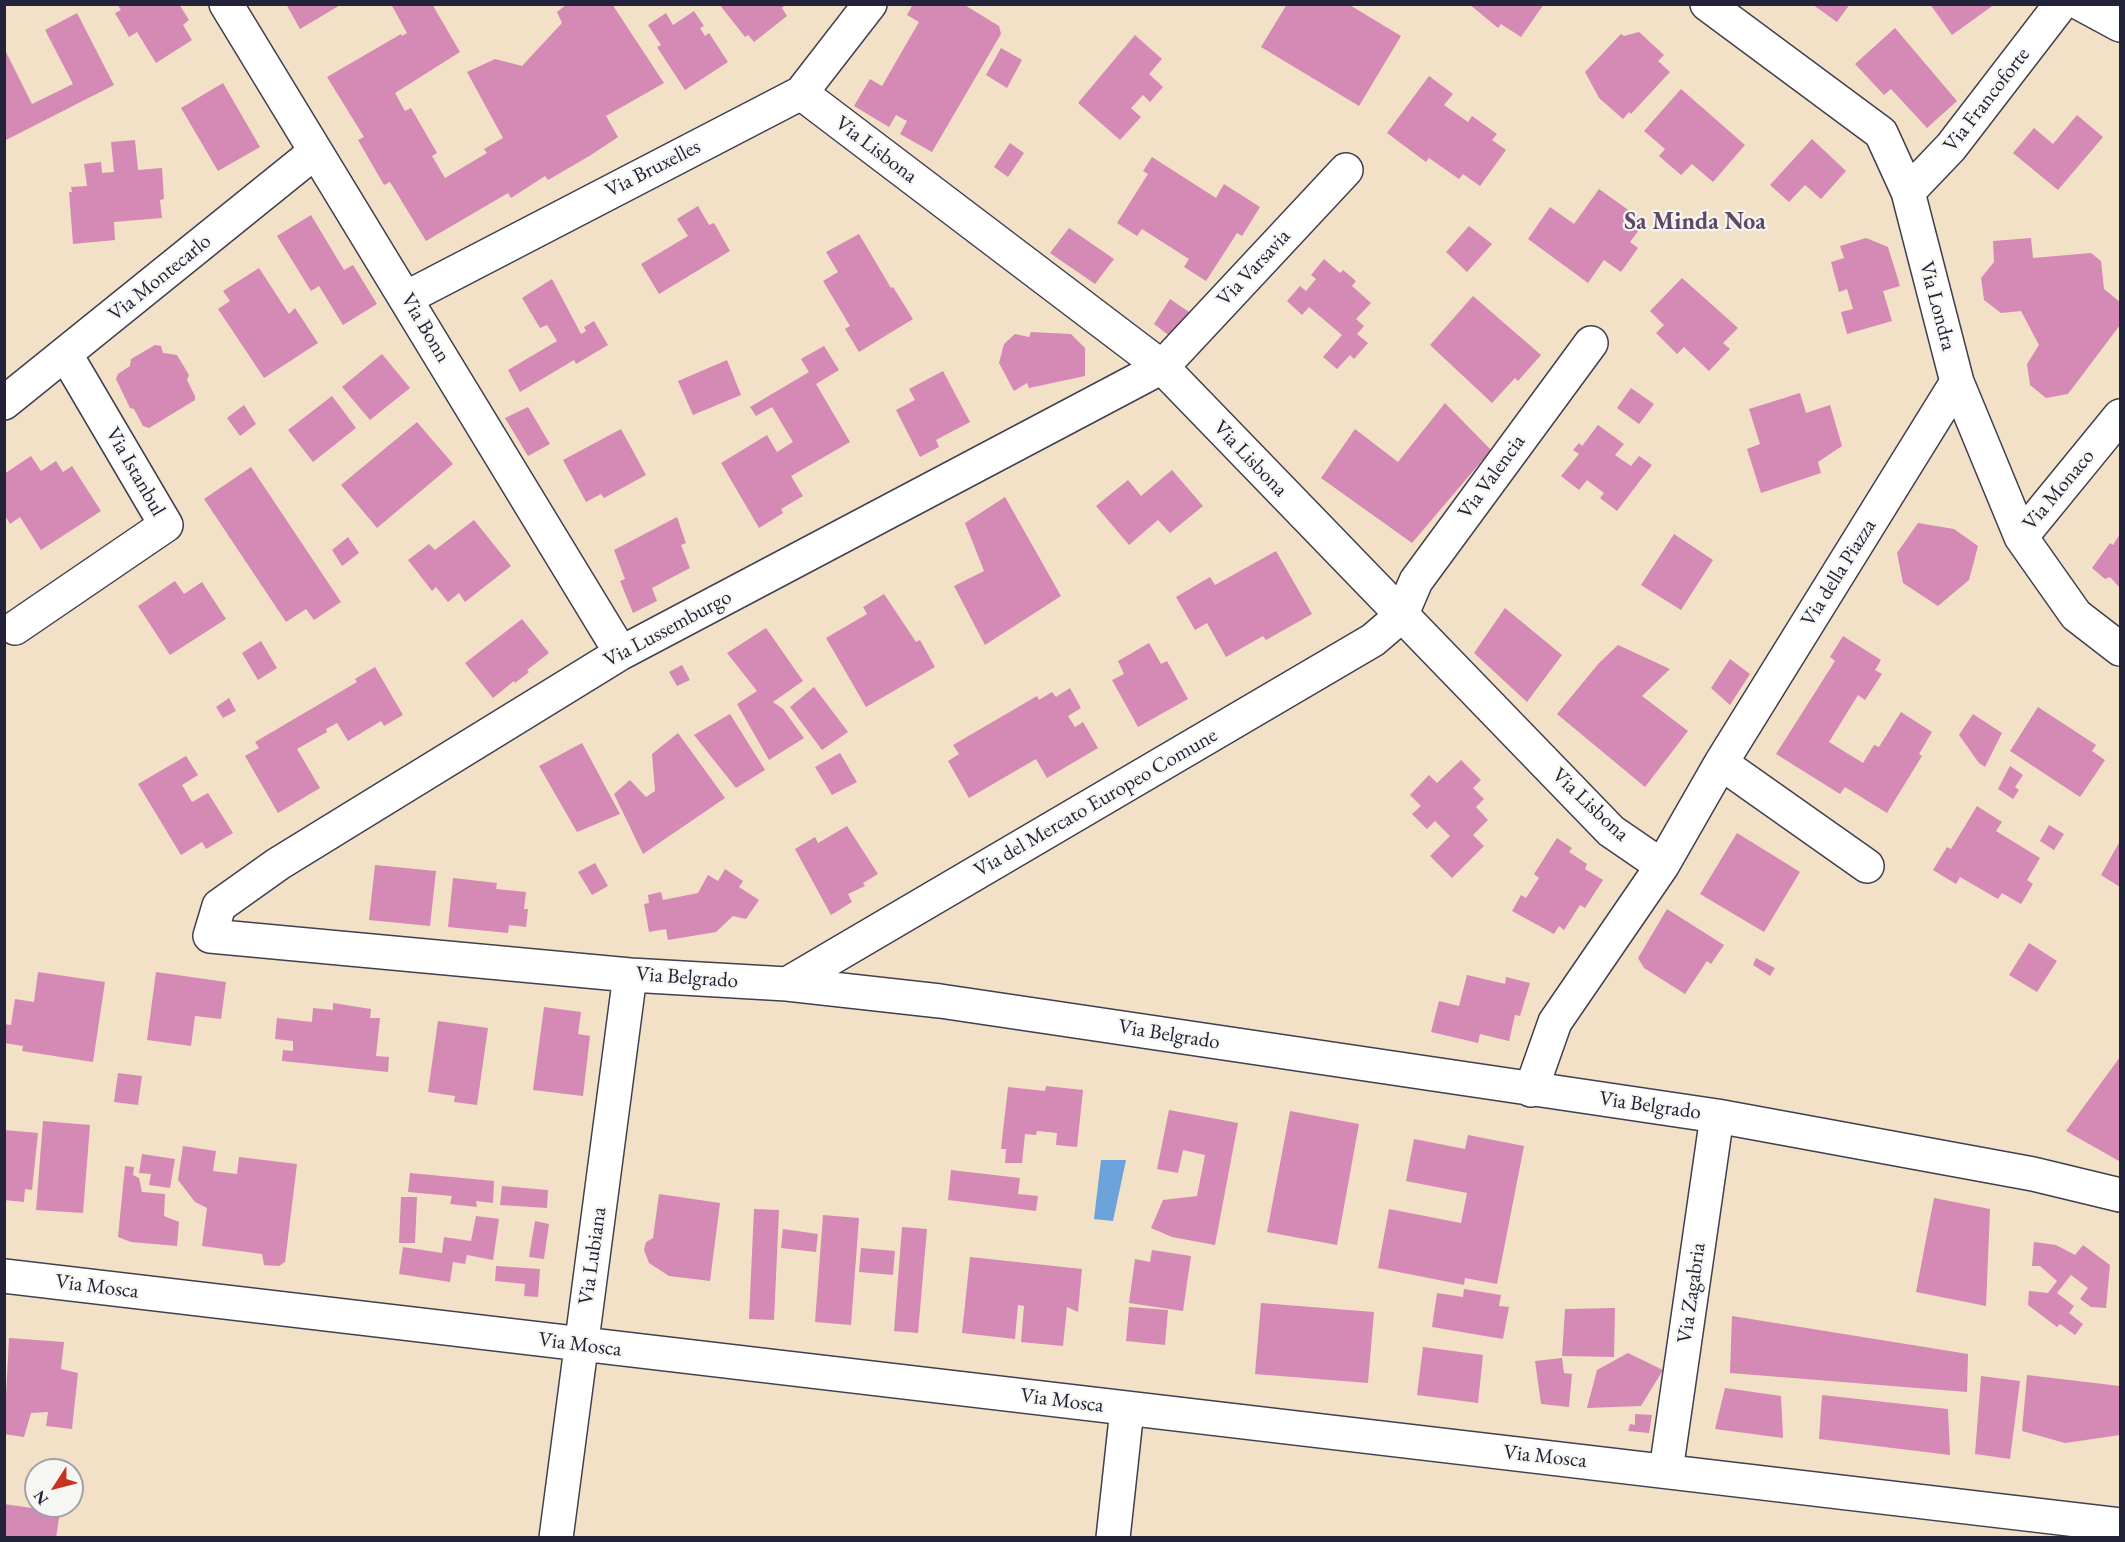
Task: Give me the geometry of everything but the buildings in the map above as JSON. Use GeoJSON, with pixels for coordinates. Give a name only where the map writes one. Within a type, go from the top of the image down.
{"type":"FeatureCollection","features":[{"type":"Feature","properties":{"kind":"street","name":"Via Bonn"},"geometry":{"type":"LineString","coordinates":[[226,4],[621,653]]}},
{"type":"Feature","properties":{"kind":"street","name":"Via Bruxelles"},"geometry":{"type":"LineString","coordinates":[[406,297],[801,93],[870,4]]}},
{"type":"Feature","properties":{"kind":"street","name":"Via Londra"},"geometry":{"type":"LineString","coordinates":[[1707,4],[1881,133],[1908,192],[1957,382],[2021,537],[2076,615],[2121,649]]}},
{"type":"Feature","properties":{"kind":"street","name":"Via Francoforte"},"geometry":{"type":"LineString","coordinates":[[1908,192],[1952,147],[2061,4]]}},
{"type":"Feature","properties":{"kind":"street"},"geometry":{"type":"LineString","coordinates":[[2081,4],[2121,25]]}},
{"type":"Feature","properties":{"kind":"street","name":"Via Lisbona"},"geometry":{"type":"LineString","coordinates":[[801,93],[1162,367],[1611,831],[1662,866]]}},
{"type":"Feature","properties":{"kind":"street","name":"Via Montecarlo"},"geometry":{"type":"LineString","coordinates":[[4,403],[315,153]]}},
{"type":"Feature","properties":{"kind":"street","name":"Via Varsavia"},"geometry":{"type":"LineString","coordinates":[[1162,367],[1346,170]]}},
{"type":"Feature","properties":{"kind":"street","name":"Via Valencia"},"geometry":{"type":"LineString","coordinates":[[1401,616],[1416,580],[1591,343]]}},
{"type":"Feature","properties":{"kind":"street","name":"Via Istanbul"},"geometry":{"type":"LineString","coordinates":[[15,628],[166,525],[66,355]]}},
{"type":"Feature","properties":{"kind":"street","name":"Via Lussemburgo"},"geometry":{"type":"LineString","coordinates":[[210,936],[219,906],[278,864],[621,653],[1162,367]]}},
{"type":"Feature","properties":{"kind":"street","name":"Via della Piazza"},"geometry":{"type":"LineString","coordinates":[[1531,1090],[1555,1022],[1662,866],[1721,763],[1957,382]]}},
{"type":"Feature","properties":{"kind":"street","name":"Via Monaco"},"geometry":{"type":"LineString","coordinates":[[2021,537],[2121,416]]}},
{"type":"Feature","properties":{"kind":"street","name":"Via del Mercato Europeo Comune"},"geometry":{"type":"LineString","coordinates":[[787,984],[1373,640],[1401,616]]}},
{"type":"Feature","properties":{"kind":"street"},"geometry":{"type":"LineString","coordinates":[[1721,763],[1867,866]]}},
{"type":"Feature","properties":{"kind":"street","name":"Via Belgrado"},"geometry":{"type":"LineString","coordinates":[[210,936],[630,975],[787,984],[940,1001],[1717,1116],[2033,1174],[2121,1195]]}},
{"type":"Feature","properties":{"kind":"street","name":"Via Lubiana"},"geometry":{"type":"LineString","coordinates":[[556,1538],[630,975]]}},
{"type":"Feature","properties":{"kind":"street","name":"Via Zagabria"},"geometry":{"type":"LineString","coordinates":[[1666,1471],[1717,1116]]}},
{"type":"Feature","properties":{"kind":"street","name":"Via Mosca"},"geometry":{"type":"LineString","coordinates":[[4,1276],[580,1346],[1666,1471],[2121,1526]]}},
{"type":"Feature","properties":{"kind":"street"},"geometry":{"type":"LineString","coordinates":[[1113,1538],[1127,1409]]}},
{"type":"Feature","properties":{"kind":"water"},"geometry":{"type":"Polygon","coordinates":[[[1101,1160],[1126,1160],[1113,1221],[1094,1219],[1101,1160]]]}},
{"type":"Feature","properties":{"kind":"district","name":"Sa Minda Noa"},"geometry":{"type":"Point","coordinates":[1695,222]}}]}
